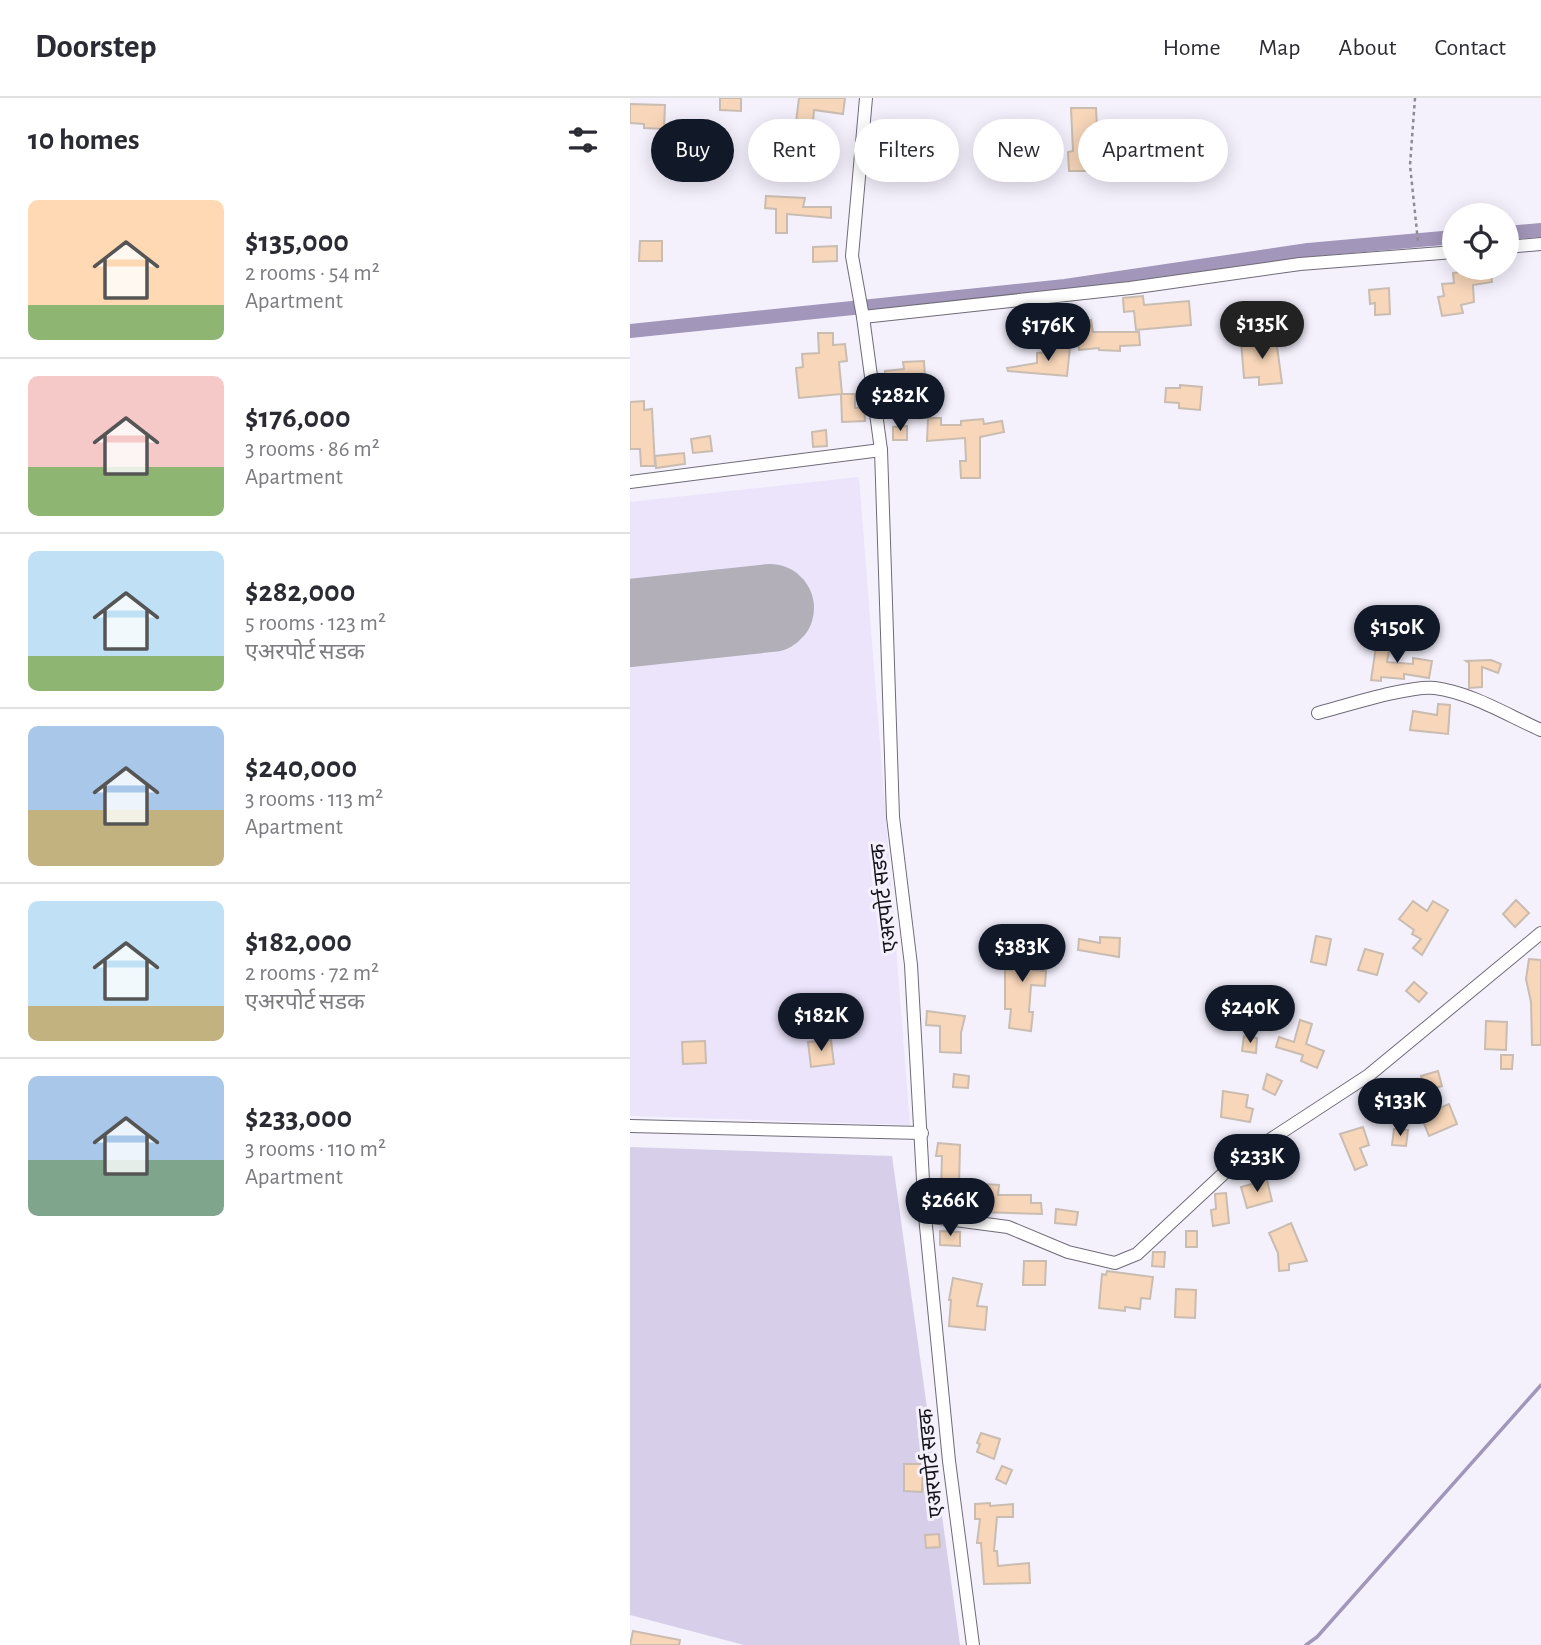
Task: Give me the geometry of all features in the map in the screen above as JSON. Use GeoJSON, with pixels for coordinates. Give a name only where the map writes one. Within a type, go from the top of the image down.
{"type":"FeatureCollection","features":[{"type":"Feature","properties":{"kind":"street","name":"एअरपोर्ट सडक"},"geometry":{"type":"LineString","coordinates":[[866,98],[852,256],[863,315],[881,450],[893,817],[911,965],[925,1216],[949,1461],[973,1645]]}},
{"type":"Feature","properties":{"kind":"street"},"geometry":{"type":"LineString","coordinates":[[1519,246],[1541,244]]}},
{"type":"Feature","properties":{"kind":"street"},"geometry":{"type":"LineString","coordinates":[[863,315],[1130,288],[1300,264],[1442,253]]}},
{"type":"Feature","properties":{"kind":"street"},"geometry":{"type":"LineString","coordinates":[[630,482],[881,450]]}},
{"type":"Feature","properties":{"kind":"street"},"geometry":{"type":"LineString","coordinates":[[1318,713],[1407,691],[1432,688],[1459,694],[1541,730]]}},
{"type":"Feature","properties":{"kind":"street"},"geometry":{"type":"LineString","coordinates":[[925,1216],[1008,1227],[1068,1252],[1115,1263],[1137,1254],[1236,1162],[1369,1076],[1541,933]]}},
{"type":"Feature","properties":{"kind":"street"},"geometry":{"type":"LineString","coordinates":[[630,1126],[922,1133]]}},
{"type":"Feature","properties":{"kind":"path"},"geometry":{"type":"LineString","coordinates":[[1415,98],[1410,165],[1418,246]]}},
{"type":"Feature","properties":{"kind":"shaded area"},"geometry":{"type":"Polygon","coordinates":[[[859,477],[910,1125],[630,1116],[630,502],[859,477]]]}},
{"type":"Feature","properties":{"kind":"shaded area"},"geometry":{"type":"Polygon","coordinates":[[[630,1147],[892,1156],[960,1645],[744,1645],[630,1615],[630,1147]]]}},
{"type":"Feature","properties":{"kind":"building"},"geometry":{"type":"Polygon","coordinates":[[[720,98],[741,98],[741,111],[720,110],[720,98]]]}},
{"type":"Feature","properties":{"kind":"building"},"geometry":{"type":"Polygon","coordinates":[[[799,98],[845,98],[843,114],[814,110],[813,119],[796,119],[799,98]]]}},
{"type":"Feature","properties":{"kind":"building"},"geometry":{"type":"Polygon","coordinates":[[[630,104],[665,105],[664,119],[651,119],[651,128],[644,128],[644,124],[630,123],[630,104]]]}},
{"type":"Feature","properties":{"kind":"building"},"geometry":{"type":"Polygon","coordinates":[[[1071,108],[1096,108],[1097,119],[1078,119],[1078,171],[1069,171],[1068,152],[1073,151],[1071,108]]]}},
{"type":"Feature","properties":{"kind":"building"},"geometry":{"type":"Polygon","coordinates":[[[766,196],[805,198],[803,207],[831,207],[831,218],[787,214],[787,233],[776,233],[776,209],[765,208],[766,196]]]}},
{"type":"Feature","properties":{"kind":"building"},"geometry":{"type":"Polygon","coordinates":[[[640,241],[662,241],[662,261],[639,261],[640,241]]]}},
{"type":"Feature","properties":{"kind":"building"},"geometry":{"type":"Polygon","coordinates":[[[837,246],[837,261],[813,262],[813,247],[837,246]]]}},
{"type":"Feature","properties":{"kind":"building"},"geometry":{"type":"Polygon","coordinates":[[[1454,280],[1492,282],[1473,285],[1474,302],[1461,305],[1463,313],[1442,316],[1438,297],[1444,296],[1442,284],[1454,283],[1454,280]]]}},
{"type":"Feature","properties":{"kind":"building"},"geometry":{"type":"Polygon","coordinates":[[[1389,288],[1390,314],[1375,315],[1375,303],[1370,304],[1369,290],[1389,288]]]}},
{"type":"Feature","properties":{"kind":"building"},"geometry":{"type":"Polygon","coordinates":[[[1143,296],[1144,305],[1189,301],[1191,325],[1136,330],[1134,311],[1124,312],[1123,298],[1143,296]]]}},
{"type":"Feature","properties":{"kind":"building"},"geometry":{"type":"Polygon","coordinates":[[[1091,320],[1093,332],[1139,332],[1140,345],[1120,346],[1120,351],[1099,348],[1079,350],[1078,339],[1082,339],[1080,322],[1091,320]]]}},
{"type":"Feature","properties":{"kind":"building"},"geometry":{"type":"Polygon","coordinates":[[[818,333],[833,333],[833,345],[845,344],[847,361],[839,362],[842,394],[855,394],[855,408],[864,407],[865,421],[842,422],[841,394],[799,398],[796,368],[803,367],[802,354],[819,353],[818,333]]]}},
{"type":"Feature","properties":{"kind":"building"},"geometry":{"type":"Polygon","coordinates":[[[1276,339],[1282,383],[1259,385],[1259,377],[1244,378],[1241,342],[1276,339]]]}},
{"type":"Feature","properties":{"kind":"building"},"geometry":{"type":"Polygon","coordinates":[[[1070,347],[1067,376],[1008,371],[1007,368],[1037,363],[1037,353],[1070,347]]]}},
{"type":"Feature","properties":{"kind":"building"},"geometry":{"type":"Polygon","coordinates":[[[924,361],[925,379],[896,381],[897,385],[887,387],[885,371],[904,369],[903,362],[924,361]]]}},
{"type":"Feature","properties":{"kind":"building"},"geometry":{"type":"Polygon","coordinates":[[[1180,385],[1202,387],[1200,410],[1179,408],[1179,403],[1165,402],[1166,388],[1180,388],[1180,385]]]}},
{"type":"Feature","properties":{"kind":"building"},"geometry":{"type":"Polygon","coordinates":[[[644,401],[644,410],[652,409],[655,466],[641,466],[640,449],[630,449],[630,402],[644,401]]]}},
{"type":"Feature","properties":{"kind":"building"},"geometry":{"type":"Polygon","coordinates":[[[928,418],[941,418],[941,425],[961,425],[961,421],[983,419],[984,424],[1002,421],[1004,432],[980,437],[980,478],[961,478],[960,461],[966,461],[965,438],[927,441],[928,418]]]}},
{"type":"Feature","properties":{"kind":"building"},"geometry":{"type":"Polygon","coordinates":[[[907,426],[907,440],[893,440],[893,427],[907,426]]]}},
{"type":"Feature","properties":{"kind":"building"},"geometry":{"type":"Polygon","coordinates":[[[826,430],[827,446],[813,447],[812,432],[826,430]]]}},
{"type":"Feature","properties":{"kind":"building"},"geometry":{"type":"Polygon","coordinates":[[[710,436],[712,451],[693,453],[691,439],[710,436]]]}},
{"type":"Feature","properties":{"kind":"building"},"geometry":{"type":"Polygon","coordinates":[[[684,453],[685,464],[656,468],[655,456],[684,453]]]}},
{"type":"Feature","properties":{"kind":"building"},"geometry":{"type":"Polygon","coordinates":[[[1377,640],[1391,642],[1387,662],[1413,664],[1413,658],[1432,661],[1429,678],[1404,674],[1404,679],[1381,677],[1381,681],[1371,680],[1377,640]]]}},
{"type":"Feature","properties":{"kind":"building"},"geometry":{"type":"Polygon","coordinates":[[[1491,660],[1501,664],[1498,673],[1482,667],[1482,687],[1469,688],[1469,663],[1466,661],[1491,660]]]}},
{"type":"Feature","properties":{"kind":"building"},"geometry":{"type":"Polygon","coordinates":[[[1438,704],[1450,705],[1448,734],[1410,730],[1413,711],[1437,715],[1438,704]]]}},
{"type":"Feature","properties":{"kind":"building"},"geometry":{"type":"Polygon","coordinates":[[[1516,900],[1529,913],[1515,927],[1503,914],[1516,900]]]}},
{"type":"Feature","properties":{"kind":"building"},"geometry":{"type":"Polygon","coordinates":[[[1413,901],[1427,911],[1433,901],[1448,910],[1422,955],[1413,948],[1421,939],[1412,934],[1414,930],[1399,919],[1413,901]]]}},
{"type":"Feature","properties":{"kind":"building"},"geometry":{"type":"Polygon","coordinates":[[[1316,936],[1331,939],[1326,965],[1311,962],[1316,936]]]}},
{"type":"Feature","properties":{"kind":"building"},"geometry":{"type":"Polygon","coordinates":[[[1016,937],[1036,940],[1033,970],[1046,971],[1045,986],[1031,985],[1031,1031],[1009,1028],[1011,1009],[1005,1009],[1005,969],[1012,970],[1016,937]]]}},
{"type":"Feature","properties":{"kind":"building"},"geometry":{"type":"Polygon","coordinates":[[[1100,937],[1120,938],[1119,957],[1078,950],[1079,939],[1100,943],[1100,937]]]}},
{"type":"Feature","properties":{"kind":"building"},"geometry":{"type":"Polygon","coordinates":[[[1365,949],[1383,954],[1377,975],[1358,970],[1365,949]]]}},
{"type":"Feature","properties":{"kind":"building"},"geometry":{"type":"Polygon","coordinates":[[[1529,959],[1541,960],[1541,1045],[1532,1045],[1531,1002],[1526,979],[1529,959]]]}},
{"type":"Feature","properties":{"kind":"building"},"geometry":{"type":"Polygon","coordinates":[[[1414,982],[1427,993],[1419,1002],[1406,991],[1414,982]]]}},
{"type":"Feature","properties":{"kind":"building"},"geometry":{"type":"Polygon","coordinates":[[[927,1011],[965,1016],[961,1033],[961,1053],[940,1052],[940,1026],[926,1025],[927,1011]]]}},
{"type":"Feature","properties":{"kind":"building"},"geometry":{"type":"Polygon","coordinates":[[[1300,1020],[1312,1024],[1306,1044],[1324,1051],[1317,1068],[1301,1061],[1303,1055],[1276,1047],[1279,1037],[1294,1042],[1300,1020]]]}},
{"type":"Feature","properties":{"kind":"building"},"geometry":{"type":"Polygon","coordinates":[[[1486,1021],[1507,1022],[1506,1050],[1485,1049],[1486,1021]]]}},
{"type":"Feature","properties":{"kind":"building"},"geometry":{"type":"Polygon","coordinates":[[[1244,1036],[1257,1038],[1256,1053],[1242,1051],[1244,1036]]]}},
{"type":"Feature","properties":{"kind":"building"},"geometry":{"type":"Polygon","coordinates":[[[831,1040],[834,1064],[811,1067],[808,1042],[831,1040]]]}},
{"type":"Feature","properties":{"kind":"building"},"geometry":{"type":"Polygon","coordinates":[[[705,1041],[706,1063],[683,1064],[682,1042],[705,1041]]]}},
{"type":"Feature","properties":{"kind":"building"},"geometry":{"type":"Polygon","coordinates":[[[1501,1055],[1513,1055],[1512,1069],[1501,1069],[1501,1055]]]}},
{"type":"Feature","properties":{"kind":"building"},"geometry":{"type":"Polygon","coordinates":[[[1438,1071],[1442,1086],[1425,1091],[1421,1076],[1438,1071]]]}},
{"type":"Feature","properties":{"kind":"building"},"geometry":{"type":"Polygon","coordinates":[[[954,1074],[969,1076],[968,1088],[953,1087],[954,1074]]]}},
{"type":"Feature","properties":{"kind":"building"},"geometry":{"type":"Polygon","coordinates":[[[1267,1074],[1282,1081],[1275,1095],[1263,1089],[1267,1074]]]}},
{"type":"Feature","properties":{"kind":"building"},"geometry":{"type":"Polygon","coordinates":[[[1223,1091],[1248,1095],[1246,1107],[1253,1109],[1250,1122],[1221,1117],[1223,1091]]]}},
{"type":"Feature","properties":{"kind":"building"},"geometry":{"type":"Polygon","coordinates":[[[1369,1097],[1382,1098],[1381,1117],[1369,1116],[1369,1097]]]}},
{"type":"Feature","properties":{"kind":"building"},"geometry":{"type":"Polygon","coordinates":[[[1449,1104],[1457,1124],[1429,1136],[1421,1116],[1449,1104]]]}},
{"type":"Feature","properties":{"kind":"building"},"geometry":{"type":"Polygon","coordinates":[[[1363,1127],[1369,1145],[1360,1148],[1367,1165],[1355,1170],[1340,1134],[1363,1127]]]}},
{"type":"Feature","properties":{"kind":"building"},"geometry":{"type":"Polygon","coordinates":[[[1394,1129],[1408,1130],[1406,1146],[1392,1145],[1394,1129]]]}},
{"type":"Feature","properties":{"kind":"building"},"geometry":{"type":"Polygon","coordinates":[[[938,1143],[960,1145],[959,1188],[963,1188],[962,1199],[952,1198],[952,1203],[935,1203],[935,1190],[941,1190],[942,1156],[936,1156],[938,1143]]]}},
{"type":"Feature","properties":{"kind":"building"},"geometry":{"type":"Polygon","coordinates":[[[1267,1180],[1272,1201],[1247,1208],[1241,1187],[1267,1180]]]}},
{"type":"Feature","properties":{"kind":"building"},"geometry":{"type":"Polygon","coordinates":[[[983,1184],[999,1185],[998,1195],[1031,1195],[1031,1203],[1041,1203],[1042,1214],[981,1212],[983,1184]]]}},
{"type":"Feature","properties":{"kind":"building"},"geometry":{"type":"Polygon","coordinates":[[[1226,1193],[1229,1223],[1213,1226],[1211,1210],[1216,1209],[1215,1194],[1226,1193]]]}},
{"type":"Feature","properties":{"kind":"building"},"geometry":{"type":"Polygon","coordinates":[[[1056,1209],[1078,1212],[1076,1225],[1055,1223],[1056,1209]]]}},
{"type":"Feature","properties":{"kind":"building"},"geometry":{"type":"Polygon","coordinates":[[[1291,1223],[1307,1261],[1289,1264],[1289,1270],[1279,1271],[1278,1253],[1269,1233],[1291,1223]]]}},
{"type":"Feature","properties":{"kind":"building"},"geometry":{"type":"Polygon","coordinates":[[[940,1231],[960,1232],[960,1246],[940,1245],[940,1231]]]}},
{"type":"Feature","properties":{"kind":"building"},"geometry":{"type":"Polygon","coordinates":[[[1186,1231],[1197,1231],[1197,1247],[1186,1247],[1186,1231]]]}},
{"type":"Feature","properties":{"kind":"building"},"geometry":{"type":"Polygon","coordinates":[[[1153,1252],[1165,1252],[1164,1267],[1152,1266],[1153,1252]]]}},
{"type":"Feature","properties":{"kind":"building"},"geometry":{"type":"Polygon","coordinates":[[[1024,1261],[1046,1261],[1045,1285],[1023,1285],[1024,1261]]]}},
{"type":"Feature","properties":{"kind":"building"},"geometry":{"type":"Polygon","coordinates":[[[1107,1271],[1153,1277],[1150,1299],[1141,1298],[1140,1309],[1125,1307],[1125,1311],[1099,1308],[1102,1274],[1106,1275],[1107,1271]]]}},
{"type":"Feature","properties":{"kind":"building"},"geometry":{"type":"Polygon","coordinates":[[[953,1278],[982,1284],[977,1306],[987,1307],[985,1330],[949,1326],[949,1300],[953,1278]]]}},
{"type":"Feature","properties":{"kind":"building"},"geometry":{"type":"Polygon","coordinates":[[[1176,1289],[1196,1290],[1195,1318],[1175,1317],[1176,1289]]]}},
{"type":"Feature","properties":{"kind":"building"},"geometry":{"type":"Polygon","coordinates":[[[981,1433],[1000,1439],[994,1459],[977,1452],[981,1433]]]}},
{"type":"Feature","properties":{"kind":"building"},"geometry":{"type":"Polygon","coordinates":[[[904,1464],[923,1464],[922,1492],[904,1491],[904,1464]]]}},
{"type":"Feature","properties":{"kind":"building"},"geometry":{"type":"Polygon","coordinates":[[[1002,1466],[1012,1470],[1006,1484],[996,1479],[1002,1466]]]}},
{"type":"Feature","properties":{"kind":"building"},"geometry":{"type":"Polygon","coordinates":[[[990,1503],[990,1506],[1013,1504],[1013,1517],[997,1517],[994,1551],[997,1551],[998,1566],[1029,1563],[1030,1583],[984,1584],[981,1543],[977,1543],[980,1519],[975,1519],[975,1504],[990,1503]]]}},
{"type":"Feature","properties":{"kind":"building"},"geometry":{"type":"Polygon","coordinates":[[[939,1534],[940,1547],[926,1548],[925,1535],[939,1534]]]}},
{"type":"Feature","properties":{"kind":"building"},"geometry":{"type":"Polygon","coordinates":[[[633,1631],[680,1640],[679,1645],[630,1645],[633,1631]]]}},
{"type":"Feature","properties":{"kind":"waterway"},"geometry":{"type":"LineString","coordinates":[[1519,232],[1541,230]]}},
{"type":"Feature","properties":{"kind":"waterway"},"geometry":{"type":"LineString","coordinates":[[630,331],[1065,286],[1308,250],[1442,238]]}},
{"type":"Feature","properties":{"kind":"waterway"},"geometry":{"type":"LineString","coordinates":[[1306,1645],[1317,1637],[1541,1385]]}},
{"type":"Feature","properties":{"kind":"runway"},"geometry":{"type":"LineString","coordinates":[[630,623],[770,608]]}}]}
